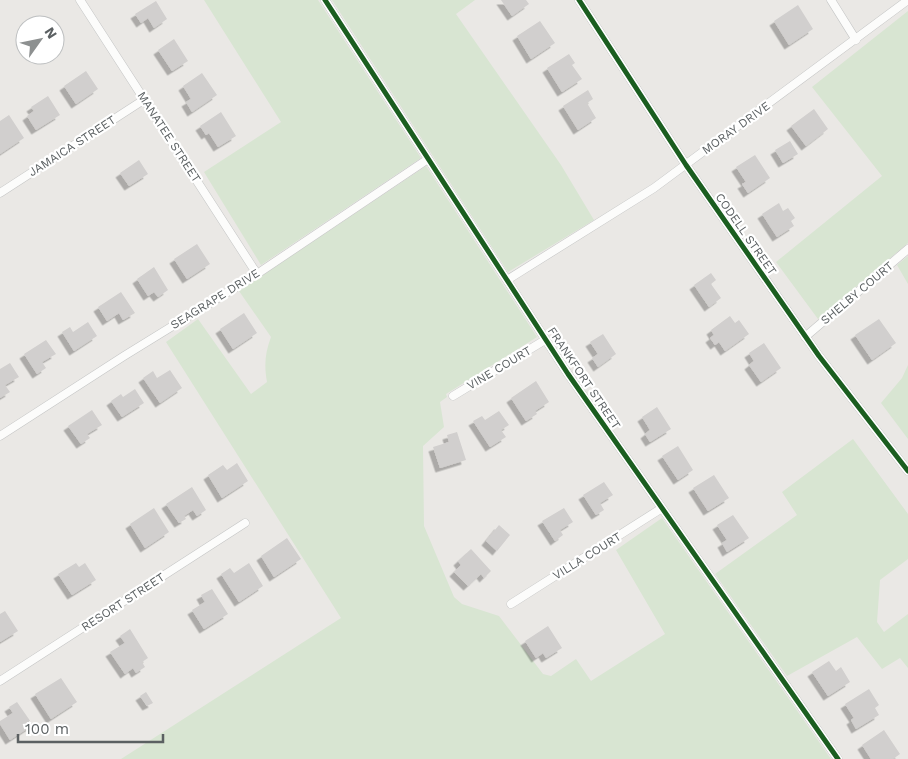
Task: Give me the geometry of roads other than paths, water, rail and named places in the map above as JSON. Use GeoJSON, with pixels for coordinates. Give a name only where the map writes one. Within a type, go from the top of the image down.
{"type":"FeatureCollection","features":[{"type":"Feature","properties":{"kind":"street","name":"MANATEE STREET"},"geometry":{"type":"LineString","coordinates":[[80,0],[257,274]]}},
{"type":"Feature","properties":{"kind":"street","name":"FRANKFORT STREET"},"geometry":{"type":"LineString","coordinates":[[325,0],[545,340],[838,759]]}},
{"type":"Feature","properties":{"kind":"street","name":"CODELL STREET"},"geometry":{"type":"LineString","coordinates":[[579,0],[686,165],[805,337],[908,471]]}},
{"type":"Feature","properties":{"kind":"street"},"geometry":{"type":"LineString","coordinates":[[830,0],[856,40]]}},
{"type":"Feature","properties":{"kind":"street","name":"MORAY DRIVE"},"geometry":{"type":"LineString","coordinates":[[506,280],[654,188],[908,0]]}},
{"type":"Feature","properties":{"kind":"street","name":"JAMAICA STREET"},"geometry":{"type":"LineString","coordinates":[[0,192],[144,99]]}},
{"type":"Feature","properties":{"kind":"street","name":"SEAGRAPE DRIVE"},"geometry":{"type":"LineString","coordinates":[[0,436],[124,356],[257,274],[428,159]]}},
{"type":"Feature","properties":{"kind":"street","name":"SHELBY COURT"},"geometry":{"type":"LineString","coordinates":[[805,337],[908,250]]}},
{"type":"Feature","properties":{"kind":"street","name":"VINE COURT"},"geometry":{"type":"LineString","coordinates":[[453,396],[545,340]]}},
{"type":"Feature","properties":{"kind":"street","name":"VILLA COURT"},"geometry":{"type":"LineString","coordinates":[[512,604],[662,508]]}},
{"type":"Feature","properties":{"kind":"street","name":"RESORT STREET"},"geometry":{"type":"LineString","coordinates":[[0,681],[245,523]]}}]}
